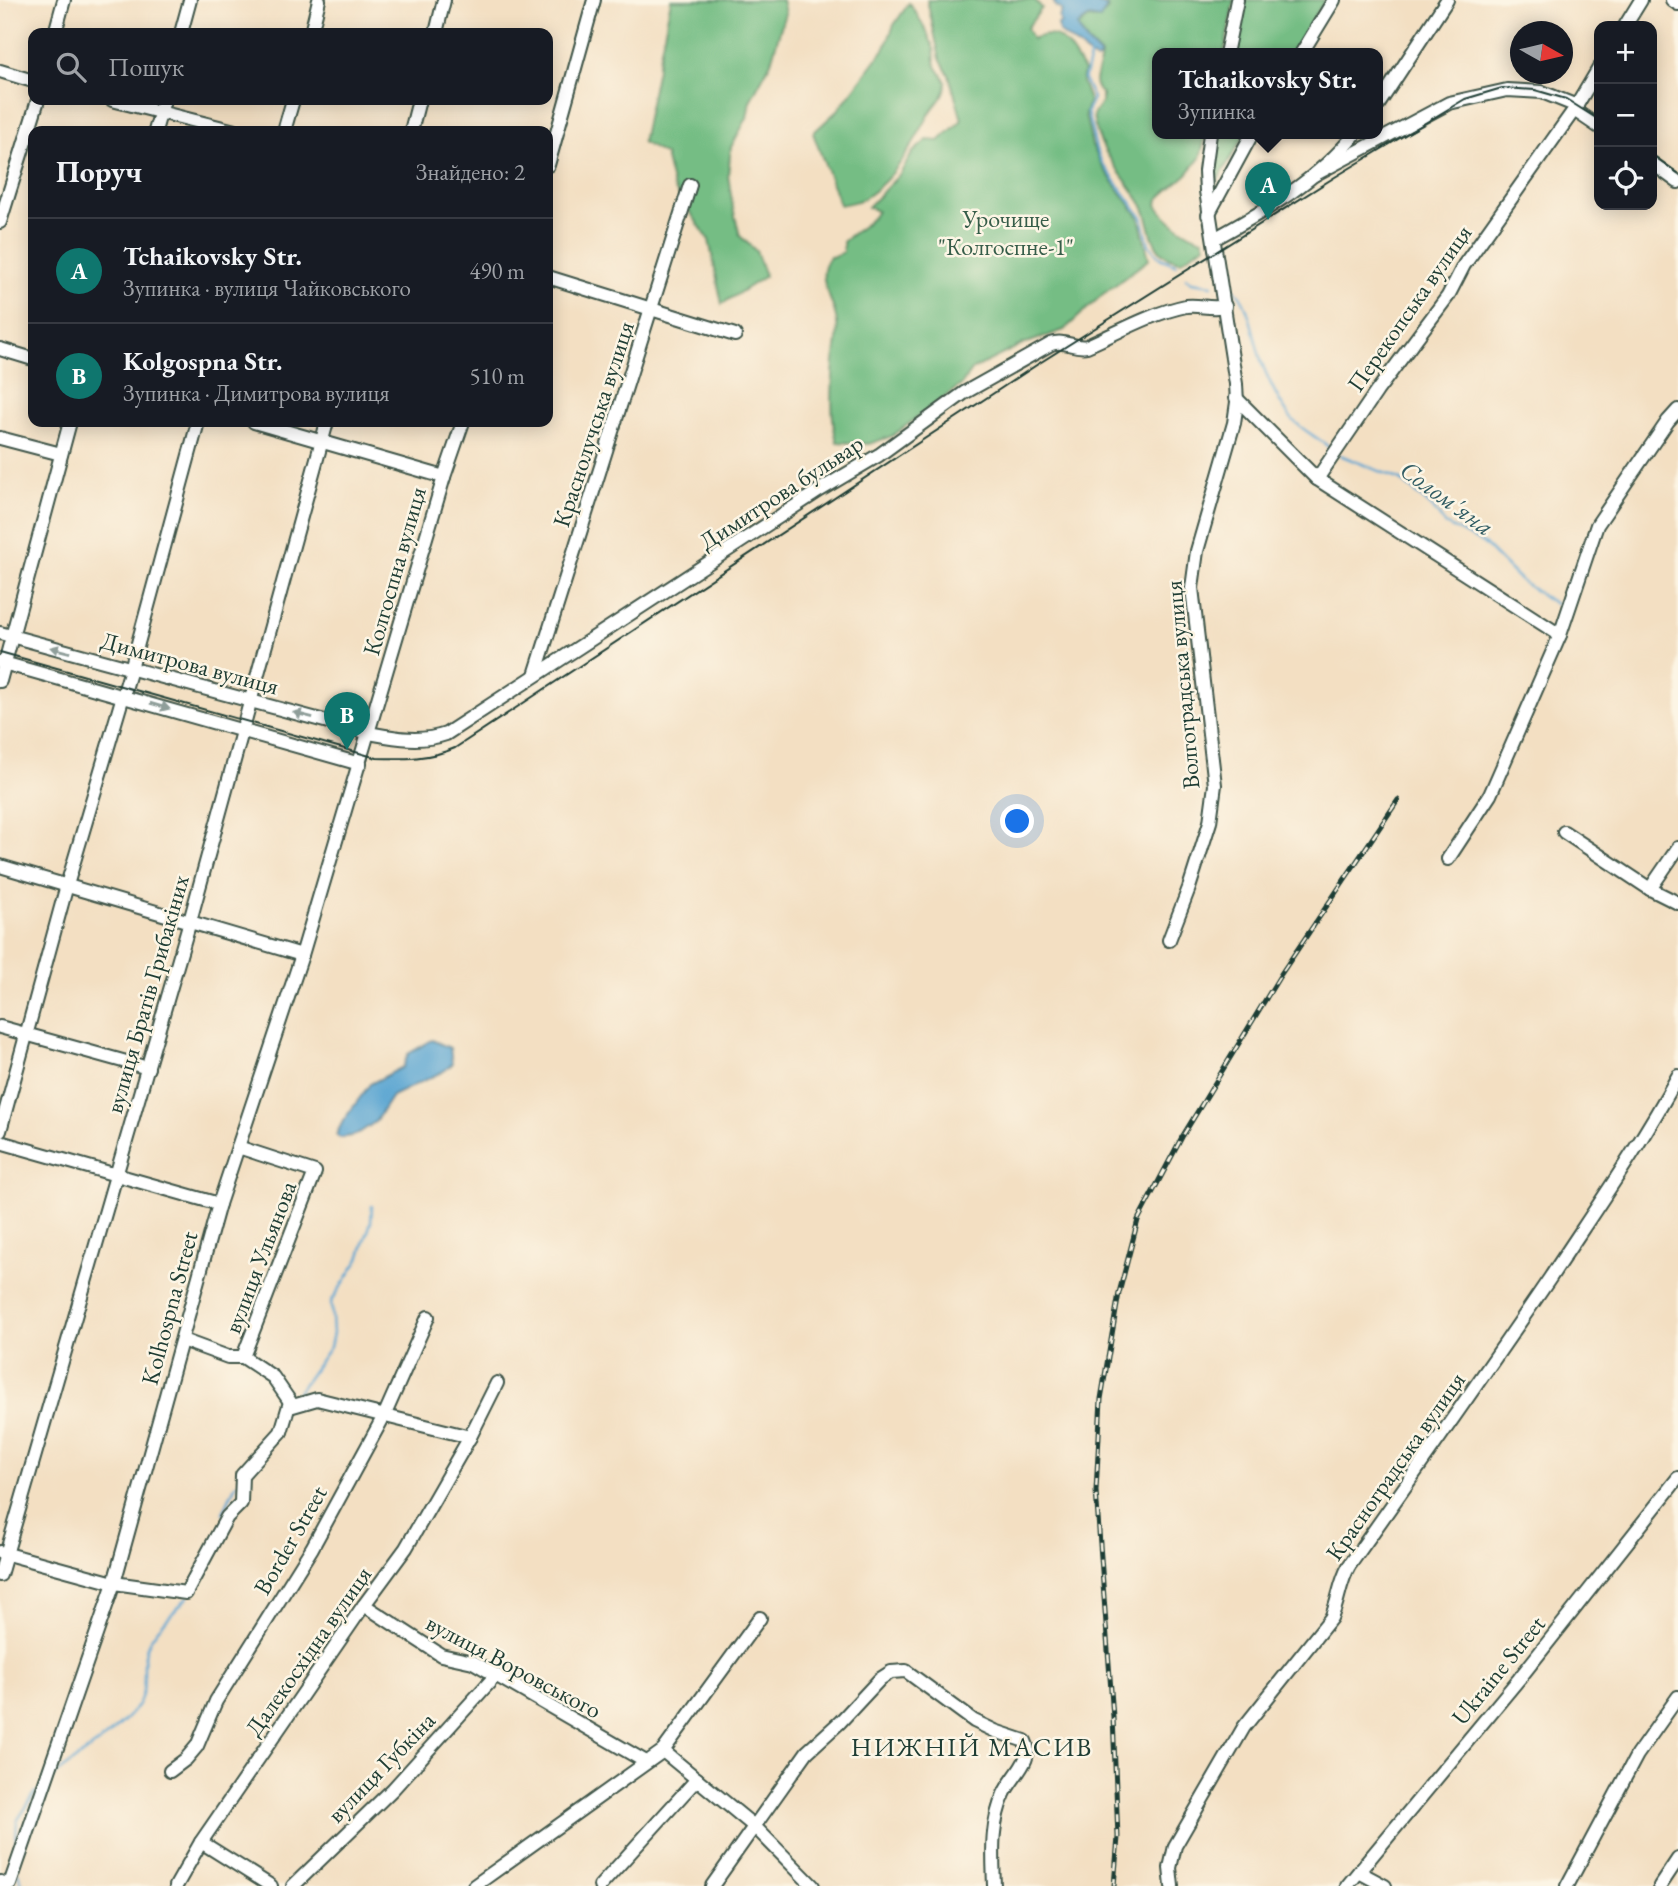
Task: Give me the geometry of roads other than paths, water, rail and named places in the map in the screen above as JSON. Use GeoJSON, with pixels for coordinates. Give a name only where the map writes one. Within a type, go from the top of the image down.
{"type":"FeatureCollection","features":[{"type":"Feature","properties":{"kind":"street"},"geometry":{"type":"LineString","coordinates":[[56,28],[64,0]]}},
{"type":"Feature","properties":{"kind":"street"},"geometry":{"type":"LineString","coordinates":[[182,28],[190,0]]}},
{"type":"Feature","properties":{"kind":"street"},"geometry":{"type":"LineString","coordinates":[[311,28],[319,0]]}},
{"type":"Feature","properties":{"kind":"street"},"geometry":{"type":"LineString","coordinates":[[437,28],[444,0]]}},
{"type":"Feature","properties":{"kind":"street"},"geometry":{"type":"LineString","coordinates":[[553,146],[594,0]]}},
{"type":"Feature","properties":{"kind":"street"},"geometry":{"type":"LineString","coordinates":[[1227,48],[1237,0]]}},
{"type":"Feature","properties":{"kind":"street"},"geometry":{"type":"LineString","coordinates":[[1305,48],[1334,0]]}},
{"type":"Feature","properties":{"kind":"street"},"geometry":{"type":"LineString","coordinates":[[1383,98],[1447,0]]}},
{"type":"Feature","properties":{"kind":"street"},"geometry":{"type":"LineString","coordinates":[[1628,21],[1641,0]]}},
{"type":"Feature","properties":{"kind":"street"},"geometry":{"type":"LineString","coordinates":[[1672,0],[1678,4]]}},
{"type":"Feature","properties":{"kind":"street"},"geometry":{"type":"LineString","coordinates":[[0,71],[28,79]]}},
{"type":"Feature","properties":{"kind":"street","name":"Перекопська вулиця"},"geometry":{"type":"LineString","coordinates":[[1318,479],[1377,391],[1447,296],[1464,265],[1576,108],[1594,77]]}},
{"type":"Feature","properties":{"kind":"street"},"geometry":{"type":"LineString","coordinates":[[1383,138],[1449,103],[1507,90],[1542,92],[1576,108],[1594,123]]}},
{"type":"Feature","properties":{"kind":"street"},"geometry":{"type":"LineString","coordinates":[[30,126],[36,105]]}},
{"type":"Feature","properties":{"kind":"street"},"geometry":{"type":"LineString","coordinates":[[285,126],[292,105]]}},
{"type":"Feature","properties":{"kind":"street"},"geometry":{"type":"LineString","coordinates":[[412,126],[418,105]]}},
{"type":"Feature","properties":{"kind":"street"},"geometry":{"type":"LineString","coordinates":[[156,126],[162,106],[221,126]]}},
{"type":"Feature","properties":{"kind":"street"},"geometry":{"type":"LineString","coordinates":[[0,222],[28,132]]}},
{"type":"Feature","properties":{"kind":"street","name":"Волгоградська вулиця"},"geometry":{"type":"LineString","coordinates":[[1169,940],[1210,822],[1215,785],[1192,589],[1197,551],[1234,423],[1236,398],[1225,306],[1208,215],[1205,171],[1209,139]]}},
{"type":"Feature","properties":{"kind":"street"},"geometry":{"type":"LineString","coordinates":[[1208,215],[1249,139]]}},
{"type":"Feature","properties":{"kind":"street"},"geometry":{"type":"LineString","coordinates":[[1314,175],[1351,139]]}},
{"type":"Feature","properties":{"kind":"street"},"geometry":{"type":"LineString","coordinates":[[1214,239],[1255,216],[1314,175],[1382,139]]}},
{"type":"Feature","properties":{"kind":"street"},"geometry":{"type":"LineString","coordinates":[[1657,167],[1678,182]]}},
{"type":"Feature","properties":{"kind":"street","name":"Краснолучська вулиця"},"geometry":{"type":"LineString","coordinates":[[535,675],[690,185]]}},
{"type":"Feature","properties":{"kind":"street"},"geometry":{"type":"LineString","coordinates":[[553,278],[735,335]]}},
{"type":"Feature","properties":{"kind":"street","name":"Димитрова бульвар"},"geometry":{"type":"LineString","coordinates":[[369,733],[415,740],[446,734],[879,454],[964,393],[1051,344],[1059,341],[1077,347],[1087,346],[1158,314],[1193,305],[1212,308],[1225,306]]}},
{"type":"Feature","properties":{"kind":"street"},"geometry":{"type":"LineString","coordinates":[[0,349],[28,357]]}},
{"type":"Feature","properties":{"kind":"street"},"geometry":{"type":"LineString","coordinates":[[1236,398],[1318,479],[1560,635]]}},
{"type":"Feature","properties":{"kind":"street"},"geometry":{"type":"LineString","coordinates":[[1448,859],[1490,795],[1560,635],[1597,525],[1678,410]]}},
{"type":"Feature","properties":{"kind":"street"},"geometry":{"type":"LineString","coordinates":[[0,681],[6,635],[69,427]]}},
{"type":"Feature","properties":{"kind":"street"},"geometry":{"type":"LineString","coordinates":[[0,1130],[197,427]]}},
{"type":"Feature","properties":{"kind":"street"},"geometry":{"type":"LineString","coordinates":[[272,427],[444,477]]}},
{"type":"Feature","properties":{"kind":"street","name":"вулиця Братів Грибакіних"},"geometry":{"type":"LineString","coordinates":[[0,1575],[3,1553],[190,921],[325,427]]}},
{"type":"Feature","properties":{"kind":"street","name":"Колгоспна вулиця"},"geometry":{"type":"LineString","coordinates":[[369,733],[444,477],[461,427]]}},
{"type":"Feature","properties":{"kind":"street"},"geometry":{"type":"LineString","coordinates":[[0,438],[61,454]]}},
{"type":"Feature","properties":{"kind":"street","name":"Димитрова вулиця"},"geometry":{"type":"LineString","coordinates":[[6,635],[369,733]]}},
{"type":"Feature","properties":{"kind":"street","name":"Димитрова вулиця"},"geometry":{"type":"LineString","coordinates":[[2,662],[360,764]]}},
{"type":"Feature","properties":{"kind":"street","name":"Kolhospna Street"},"geometry":{"type":"LineString","coordinates":[[9,1884],[114,1583],[219,1204],[302,954],[369,733]]}},
{"type":"Feature","properties":{"kind":"street"},"geometry":{"type":"LineString","coordinates":[[1564,832],[1650,889],[1678,903]]}},
{"type":"Feature","properties":{"kind":"street"},"geometry":{"type":"LineString","coordinates":[[1650,889],[1678,848]]}},
{"type":"Feature","properties":{"kind":"street"},"geometry":{"type":"LineString","coordinates":[[0,866],[302,954]]}},
{"type":"Feature","properties":{"kind":"street"},"geometry":{"type":"LineString","coordinates":[[0,1027],[148,1068]]}},
{"type":"Feature","properties":{"kind":"street","name":"Красноградська вулиця"},"geometry":{"type":"LineString","coordinates":[[1172,1886],[1170,1868],[1175,1846],[1244,1727],[1331,1618],[1341,1580],[1349,1566],[1453,1420],[1627,1164],[1678,1076]]}},
{"type":"Feature","properties":{"kind":"street"},"geometry":{"type":"LineString","coordinates":[[0,1142],[219,1204]]}},
{"type":"Feature","properties":{"kind":"street","name":"вулиця Ульянова"},"geometry":{"type":"LineString","coordinates":[[238,1147],[315,1172],[243,1357]]}},
{"type":"Feature","properties":{"kind":"street","name":"Border Street"},"geometry":{"type":"LineString","coordinates":[[170,1771],[197,1746],[216,1701],[312,1548],[384,1414],[428,1317]]}},
{"type":"Feature","properties":{"kind":"street"},"geometry":{"type":"LineString","coordinates":[[182,1340],[228,1357],[243,1357],[273,1377],[293,1406],[317,1399],[470,1437]]}},
{"type":"Feature","properties":{"kind":"street","name":"Далекосхідна вулиця"},"geometry":{"type":"LineString","coordinates":[[176,1886],[201,1842],[406,1548],[470,1437],[497,1383]]}},
{"type":"Feature","properties":{"kind":"street"},"geometry":{"type":"LineString","coordinates":[[3,1553],[114,1583],[186,1593],[227,1517],[241,1503],[242,1475],[281,1432],[290,1402]]}},
{"type":"Feature","properties":{"kind":"street","name":"Ukraine Street"},"geometry":{"type":"LineString","coordinates":[[1347,1886],[1519,1679],[1678,1478]]}},
{"type":"Feature","properties":{"kind":"street","name":"вулиця Воровського"},"geometry":{"type":"LineString","coordinates":[[364,1605],[441,1655],[473,1662],[646,1762]]}},
{"type":"Feature","properties":{"kind":"street"},"geometry":{"type":"LineString","coordinates":[[474,1886],[663,1751],[760,1618]]}},
{"type":"Feature","properties":{"kind":"street"},"geometry":{"type":"LineString","coordinates":[[712,1886],[807,1752],[840,1722],[880,1679],[891,1672],[906,1671],[955,1710],[995,1731],[1025,1741],[1028,1746],[1027,1757],[1004,1793],[995,1821],[992,1836],[994,1886]]}},
{"type":"Feature","properties":{"kind":"street","name":"вулиця Губкіна"},"geometry":{"type":"LineString","coordinates":[[293,1886],[393,1788],[496,1675]]}},
{"type":"Feature","properties":{"kind":"street"},"geometry":{"type":"LineString","coordinates":[[1567,1886],[1637,1755],[1678,1697]]}},
{"type":"Feature","properties":{"kind":"street"},"geometry":{"type":"LineString","coordinates":[[663,1751],[755,1827],[813,1886]]}},
{"type":"Feature","properties":{"kind":"street"},"geometry":{"type":"LineString","coordinates":[[600,1886],[697,1779]]}},
{"type":"Feature","properties":{"kind":"street"},"geometry":{"type":"LineString","coordinates":[[201,1842],[271,1886]]}},
{"type":"Feature","properties":{"kind":"street"},"geometry":{"type":"LineString","coordinates":[[1660,1886],[1678,1859]]}},
{"type":"Feature","properties":{"kind":"street"},"geometry":{"type":"LineString","coordinates":[[1359,1872],[1385,1886]]}},
{"type":"Feature","properties":{"kind":"water"},"geometry":{"type":"Polygon","coordinates":[[[1053,0],[1076,0],[1107,7],[1100,19],[1089,17],[1077,26],[1087,42],[1100,55],[1099,59],[1096,60],[1059,32],[1062,10],[1056,7],[1053,0]]]}},
{"type":"Feature","properties":{"kind":"water"},"geometry":{"type":"Polygon","coordinates":[[[432,1040],[450,1048],[452,1064],[444,1071],[392,1096],[375,1122],[356,1135],[340,1138],[336,1135],[370,1084],[403,1067],[408,1054],[432,1040]]]}},
{"type":"Feature","properties":{"kind":"waterway"},"geometry":{"type":"LineString","coordinates":[[1091,53],[1084,80],[1093,98],[1087,112],[1096,149],[1102,163],[1142,217],[1149,245],[1160,258],[1177,265]]}},
{"type":"Feature","properties":{"kind":"waterway","name":"Солом'яна"},"geometry":{"type":"LineString","coordinates":[[1186,278],[1192,282],[1212,285]]}},
{"type":"Feature","properties":{"kind":"waterway","name":"Солом'яна"},"geometry":{"type":"LineString","coordinates":[[1231,287],[1238,293],[1248,311],[1263,366],[1283,407],[1296,423],[1331,449]]}},
{"type":"Feature","properties":{"kind":"waterway","name":"Солом'яна"},"geometry":{"type":"LineString","coordinates":[[1340,455],[1401,480],[1434,509],[1445,524],[1484,544],[1522,582],[1557,605]]}},
{"type":"Feature","properties":{"kind":"waterway"},"geometry":{"type":"LineString","coordinates":[[293,1399],[330,1347],[333,1333],[331,1302],[359,1259],[371,1222],[372,1206]]}},
{"type":"Feature","properties":{"kind":"waterway"},"geometry":{"type":"LineString","coordinates":[[223,1513],[236,1484]]}},
{"type":"Feature","properties":{"kind":"waterway"},"geometry":{"type":"LineString","coordinates":[[51,1778],[106,1737],[135,1709],[144,1685],[144,1662],[150,1640],[188,1596]]}},
{"type":"Feature","properties":{"kind":"waterway"},"geometry":{"type":"LineString","coordinates":[[15,1856],[17,1821],[36,1792]]}},
{"type":"Feature","properties":{"kind":"waterway"},"geometry":{"type":"LineString","coordinates":[[18,1873],[23,1886]]}},
{"type":"Feature","properties":{"kind":"tram line"},"geometry":{"type":"LineString","coordinates":[[0,652],[377,758],[417,758],[446,752],[1038,364],[1335,177],[1465,99],[1502,88],[1535,90],[1566,99],[1594,117]]}},
{"type":"Feature","properties":{"kind":"tram line"},"geometry":{"type":"LineString","coordinates":[[1657,158],[1678,173]]}},
{"type":"Feature","properties":{"kind":"railway"},"geometry":{"type":"LineString","coordinates":[[1114,1886],[1118,1837],[1113,1717],[1096,1491],[1101,1399],[1119,1293],[1138,1220],[1182,1137],[1281,974],[1398,800]]}},
{"type":"Feature","properties":{"kind":"place","name":"Tchaikovsky Str."},"geometry":{"type":"Point","coordinates":[1268,220]}},
{"type":"Feature","properties":{"kind":"place","name":"Kolgospna Str."},"geometry":{"type":"Point","coordinates":[347,750]}},
{"type":"Feature","properties":{"kind":"district","name":"НИЖНІЙ МАСИВ"},"geometry":{"type":"Point","coordinates":[972,1747]}},
{"type":"Feature","properties":{"kind":"park label","name":"Урочище \"Колгоспне-1\""},"geometry":{"type":"Point","coordinates":[1006,232]}}]}
